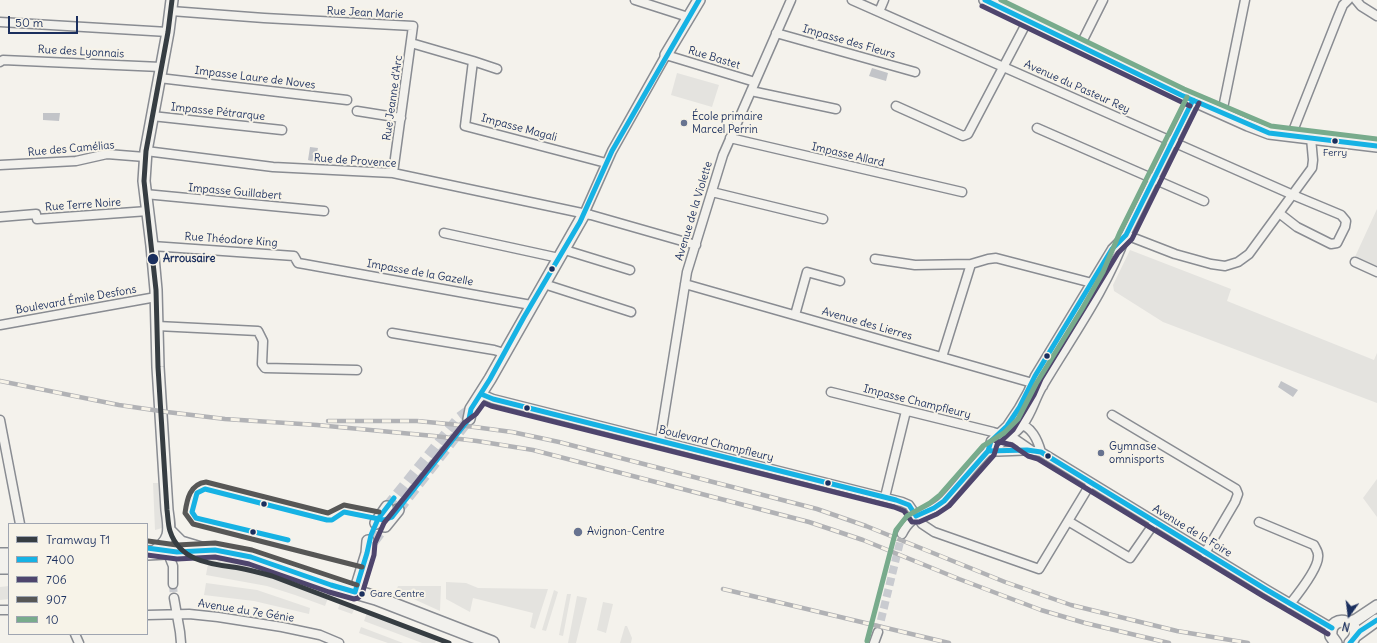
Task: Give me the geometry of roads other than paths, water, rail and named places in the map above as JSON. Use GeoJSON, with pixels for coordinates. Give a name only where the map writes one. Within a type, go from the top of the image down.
{"type":"FeatureCollection","features":[{"type":"Feature","properties":{"kind":"main road"},"geometry":{"type":"LineString","coordinates":[[154,551],[206,550],[251,557],[402,608],[492,643]]}},
{"type":"Feature","properties":{"kind":"street"},"geometry":{"type":"LineString","coordinates":[[635,0],[688,17]]}},
{"type":"Feature","properties":{"kind":"street"},"geometry":{"type":"LineString","coordinates":[[470,414],[531,305],[562,254],[584,214],[612,151],[699,0]]}},
{"type":"Feature","properties":{"kind":"street","name":"Avenue de la Violette"},"geometry":{"type":"LineString","coordinates":[[660,441],[687,272],[723,155],[791,0]]}},
{"type":"Feature","properties":{"kind":"street","name":"Avenue du Pasteur Rey"},"geometry":{"type":"LineString","coordinates":[[852,0],[1341,215],[1346,221],[1345,227],[1337,243],[1331,244],[1297,227],[1279,213]]}},
{"type":"Feature","properties":{"kind":"street"},"geometry":{"type":"LineString","coordinates":[[879,12],[884,0]]}},
{"type":"Feature","properties":{"kind":"street"},"geometry":{"type":"LineString","coordinates":[[985,0],[1248,125],[1269,132],[1292,136],[1377,146]]}},
{"type":"Feature","properties":{"kind":"street"},"geometry":{"type":"LineString","coordinates":[[1080,46],[1103,0]]}},
{"type":"Feature","properties":{"kind":"street"},"geometry":{"type":"LineString","coordinates":[[1222,113],[1245,0]]}},
{"type":"Feature","properties":{"kind":"street"},"geometry":{"type":"LineString","coordinates":[[1292,136],[1338,17],[1343,5],[1348,0]]}},
{"type":"Feature","properties":{"kind":"street"},"geometry":{"type":"LineString","coordinates":[[1356,0],[1361,6],[1376,13]]}},
{"type":"Feature","properties":{"kind":"street"},"geometry":{"type":"LineString","coordinates":[[172,5],[145,154],[145,194],[152,246],[156,297],[160,405],[167,510],[170,530],[166,541],[154,551],[173,566],[173,584]]}},
{"type":"Feature","properties":{"kind":"street","name":"Rue Jean Marie"},"geometry":{"type":"LineString","coordinates":[[172,5],[264,18],[413,26]]}},
{"type":"Feature","properties":{"kind":"street"},"geometry":{"type":"LineString","coordinates":[[896,106],[963,136],[968,134],[1028,20]]}},
{"type":"Feature","properties":{"kind":"street"},"geometry":{"type":"LineString","coordinates":[[0,22],[168,32]]}},
{"type":"Feature","properties":{"kind":"street","name":"Rue Jeanne d'Arc"},"geometry":{"type":"LineString","coordinates":[[393,173],[412,43],[413,26]]}},
{"type":"Feature","properties":{"kind":"street","name":"Impasse des Fleurs"},"geometry":{"type":"LineString","coordinates":[[776,33],[915,72]]}},
{"type":"Feature","properties":{"kind":"street"},"geometry":{"type":"LineString","coordinates":[[412,43],[497,69]]}},
{"type":"Feature","properties":{"kind":"street","name":"Rue Bastet"},"geometry":{"type":"LineString","coordinates":[[666,55],[755,82]]}},
{"type":"Feature","properties":{"kind":"street","name":"Rue des Lyonnais"},"geometry":{"type":"LineString","coordinates":[[0,62],[3,60],[160,72]]}},
{"type":"Feature","properties":{"kind":"street","name":"Impasse Magali"},"geometry":{"type":"LineString","coordinates":[[473,61],[466,126],[606,163]]}},
{"type":"Feature","properties":{"kind":"street","name":"Impasse Laure de Noves"},"geometry":{"type":"LineString","coordinates":[[160,72],[347,100]]}},
{"type":"Feature","properties":{"kind":"street"},"geometry":{"type":"LineString","coordinates":[[751,91],[836,109]]}},
{"type":"Feature","properties":{"kind":"street"},"geometry":{"type":"LineString","coordinates":[[902,534],[905,527],[916,516],[944,502],[988,451],[996,447],[1024,424],[1043,386],[1077,331],[1120,252],[1126,235],[1193,100]]}},
{"type":"Feature","properties":{"kind":"street"},"geometry":{"type":"LineString","coordinates":[[357,111],[401,118]]}},
{"type":"Feature","properties":{"kind":"street","name":"Impasse Pétrarque"},"geometry":{"type":"LineString","coordinates":[[152,116],[282,130]]}},
{"type":"Feature","properties":{"kind":"street"},"geometry":{"type":"LineString","coordinates":[[1037,128],[1204,201]]}},
{"type":"Feature","properties":{"kind":"street","name":"Impasse Allard"},"geometry":{"type":"LineString","coordinates":[[730,138],[962,192]]}},
{"type":"Feature","properties":{"kind":"street"},"geometry":{"type":"LineString","coordinates":[[1126,235],[1175,254],[1211,264],[1225,266],[1238,262],[1250,254],[1312,168],[1313,160],[1311,138]]}},
{"type":"Feature","properties":{"kind":"street","name":"Rue des Camélias"},"geometry":{"type":"LineString","coordinates":[[0,165],[76,161],[106,154],[145,154]]}},
{"type":"Feature","properties":{"kind":"street","name":"Rue de Provence"},"geometry":{"type":"LineString","coordinates":[[145,154],[273,167],[393,173],[584,214],[696,245]]}},
{"type":"Feature","properties":{"kind":"street"},"geometry":{"type":"LineString","coordinates":[[712,192],[823,219]]}},
{"type":"Feature","properties":{"kind":"street","name":"Impasse Guillabert"},"geometry":{"type":"LineString","coordinates":[[145,194],[324,211]]}},
{"type":"Feature","properties":{"kind":"street","name":"Rue Terre Noire"},"geometry":{"type":"LineString","coordinates":[[0,217],[36,214],[37,219],[148,211]]}},
{"type":"Feature","properties":{"kind":"street"},"geometry":{"type":"LineString","coordinates":[[444,233],[562,254],[630,270]]}},
{"type":"Feature","properties":{"kind":"street"},"geometry":{"type":"LineString","coordinates":[[988,451],[991,441],[1007,426],[1019,408],[1057,338],[1112,249],[1126,235]]}},
{"type":"Feature","properties":{"kind":"street","name":"Rue Théodore King"},"geometry":{"type":"LineString","coordinates":[[152,246],[294,256],[298,263],[304,264]]}},
{"type":"Feature","properties":{"kind":"street"},"geometry":{"type":"LineString","coordinates":[[875,259],[915,264],[971,264],[996,258],[1092,283]]}},
{"type":"Feature","properties":{"kind":"street"},"geometry":{"type":"LineString","coordinates":[[1355,262],[1377,272]]}},
{"type":"Feature","properties":{"kind":"street","name":"Impasse de la Gazelle"},"geometry":{"type":"LineString","coordinates":[[304,264],[531,305]]}},
{"type":"Feature","properties":{"kind":"street"},"geometry":{"type":"LineString","coordinates":[[942,357],[971,264]]}},
{"type":"Feature","properties":{"kind":"street"},"geometry":{"type":"LineString","coordinates":[[795,315],[807,272],[840,281]]}},
{"type":"Feature","properties":{"kind":"street"},"geometry":{"type":"LineString","coordinates":[[544,284],[631,312]]}},
{"type":"Feature","properties":{"kind":"street","name":"Avenue des Lierres"},"geometry":{"type":"LineString","coordinates":[[685,284],[1043,386]]}},
{"type":"Feature","properties":{"kind":"street","name":"Boulevard Émile Desfons"},"geometry":{"type":"LineString","coordinates":[[0,325],[156,297]]}},
{"type":"Feature","properties":{"kind":"street"},"geometry":{"type":"LineString","coordinates":[[157,326],[258,331],[263,341],[262,364],[265,368],[357,370]]}},
{"type":"Feature","properties":{"kind":"street"},"geometry":{"type":"LineString","coordinates":[[392,333],[504,353]]}},
{"type":"Feature","properties":{"kind":"street","name":"Impasse Champfleury"},"geometry":{"type":"LineString","coordinates":[[831,392],[998,434]]}},
{"type":"Feature","properties":{"kind":"street","name":"Boulevard Champfleury"},"geometry":{"type":"LineString","coordinates":[[481,394],[493,399],[902,502],[909,505],[922,524],[934,532],[1039,569],[1068,521]]}},
{"type":"Feature","properties":{"kind":"street"},"geometry":{"type":"LineString","coordinates":[[885,497],[906,411]]}},
{"type":"Feature","properties":{"kind":"street"},"geometry":{"type":"LineString","coordinates":[[1112,415],[1236,489],[1238,494],[1235,502],[1205,553]]}},
{"type":"Feature","properties":{"kind":"street"},"geometry":{"type":"LineString","coordinates":[[0,420],[20,523]]}},
{"type":"Feature","properties":{"kind":"street"},"geometry":{"type":"LineString","coordinates":[[1007,426],[1024,424],[1028,426],[1039,443],[1041,452]]}},
{"type":"Feature","properties":{"kind":"street","name":"Avenue de la Foire"},"geometry":{"type":"LineString","coordinates":[[998,434],[1021,442],[1031,450]]}},
{"type":"Feature","properties":{"kind":"street","name":"Avenue de la Foire"},"geometry":{"type":"LineString","coordinates":[[988,451],[998,452],[1031,450],[1041,452],[1205,553],[1332,628]]}},
{"type":"Feature","properties":{"kind":"street"},"geometry":{"type":"LineString","coordinates":[[1091,483],[1068,521],[1130,558],[1155,522]]}},
{"type":"Feature","properties":{"kind":"street"},"geometry":{"type":"LineString","coordinates":[[381,524],[392,508]]}},
{"type":"Feature","properties":{"kind":"street"},"geometry":{"type":"LineString","coordinates":[[1259,522],[1314,545],[1318,552],[1316,566],[1290,604]]}},
{"type":"Feature","properties":{"kind":"street"},"geometry":{"type":"LineString","coordinates":[[170,530],[181,542],[206,550]]}},
{"type":"Feature","properties":{"kind":"street"},"geometry":{"type":"LineString","coordinates":[[355,592],[371,542]]}},
{"type":"Feature","properties":{"kind":"street"},"geometry":{"type":"LineString","coordinates":[[174,598],[181,643]]}},
{"type":"Feature","properties":{"kind":"street"},"geometry":{"type":"LineString","coordinates":[[1349,623],[1377,606]]}},
{"type":"Feature","properties":{"kind":"street","name":"Avenue du 7e Génie"},"geometry":{"type":"LineString","coordinates":[[148,615],[176,614],[218,617],[282,627],[320,636],[339,643]]}},
{"type":"Feature","properties":{"kind":"street"},"geometry":{"type":"LineString","coordinates":[[1352,640],[1377,620]]}},
{"type":"Feature","properties":{"kind":"street"},"geometry":{"type":"LineString","coordinates":[[1336,643],[1331,636],[1332,628],[1339,621],[1344,621],[1353,626],[1355,631],[1352,640]]}},
{"type":"Feature","properties":{"kind":"street"},"geometry":{"type":"LineString","coordinates":[[874,643],[878,632]]}},
{"type":"Feature","properties":{"kind":"tunnel"},"geometry":{"type":"LineString","coordinates":[[387,507],[459,418],[471,409]]}},
{"type":"Feature","properties":{"kind":"tunnel"},"geometry":{"type":"LineString","coordinates":[[398,510],[469,419]]}},
{"type":"Feature","properties":{"kind":"tunnel"},"geometry":{"type":"LineString","coordinates":[[373,542],[385,526]]}},
{"type":"Feature","properties":{"kind":"tunnel"},"geometry":{"type":"LineString","coordinates":[[878,632],[902,534]]}},
{"type":"Feature","properties":{"kind":"tunnel"},"geometry":{"type":"LineString","coordinates":[[173,584],[174,598]]}},
{"type":"Feature","properties":{"kind":"railway"},"geometry":{"type":"LineString","coordinates":[[0,381],[119,405],[167,412],[225,419],[317,425],[434,436],[533,450],[809,522],[863,540],[1041,610],[1085,623],[1169,643]]}},
{"type":"Feature","properties":{"kind":"railway"},"geometry":{"type":"LineString","coordinates":[[328,421],[417,421],[512,432],[559,442],[817,509],[866,526],[1005,582],[1071,605],[1177,631],[1248,643]]}},
{"type":"Feature","properties":{"kind":"railway"},"geometry":{"type":"LineString","coordinates":[[723,589],[949,643]]}},
{"type":"Feature","properties":{"kind":"tram line","name":"T1"},"geometry":{"type":"LineString","coordinates":[[172,0],[168,32],[146,151],[144,181],[156,290],[158,367],[168,524],[170,531],[181,549],[198,560],[272,576],[449,643]]}},
{"type":"Feature","properties":{"kind":"place","name":"École primaire Marcel Perrin"},"geometry":{"type":"Point","coordinates":[684,123]}},
{"type":"Feature","properties":{"kind":"place","name":"Ferry"},"geometry":{"type":"Point","coordinates":[1335,141]}},
{"type":"Feature","properties":{"kind":"place","name":"Arrousaire"},"geometry":{"type":"Point","coordinates":[153,259]}},
{"type":"Feature","properties":{"kind":"place","name":"Gymnase omnisports"},"geometry":{"type":"Point","coordinates":[1101,453]}},
{"type":"Feature","properties":{"kind":"place","name":"Avignon-Centre"},"geometry":{"type":"Point","coordinates":[578,532]}},
{"type":"Feature","properties":{"kind":"place","name":"Gare Centre"},"geometry":{"type":"Point","coordinates":[362,594]}}]}
